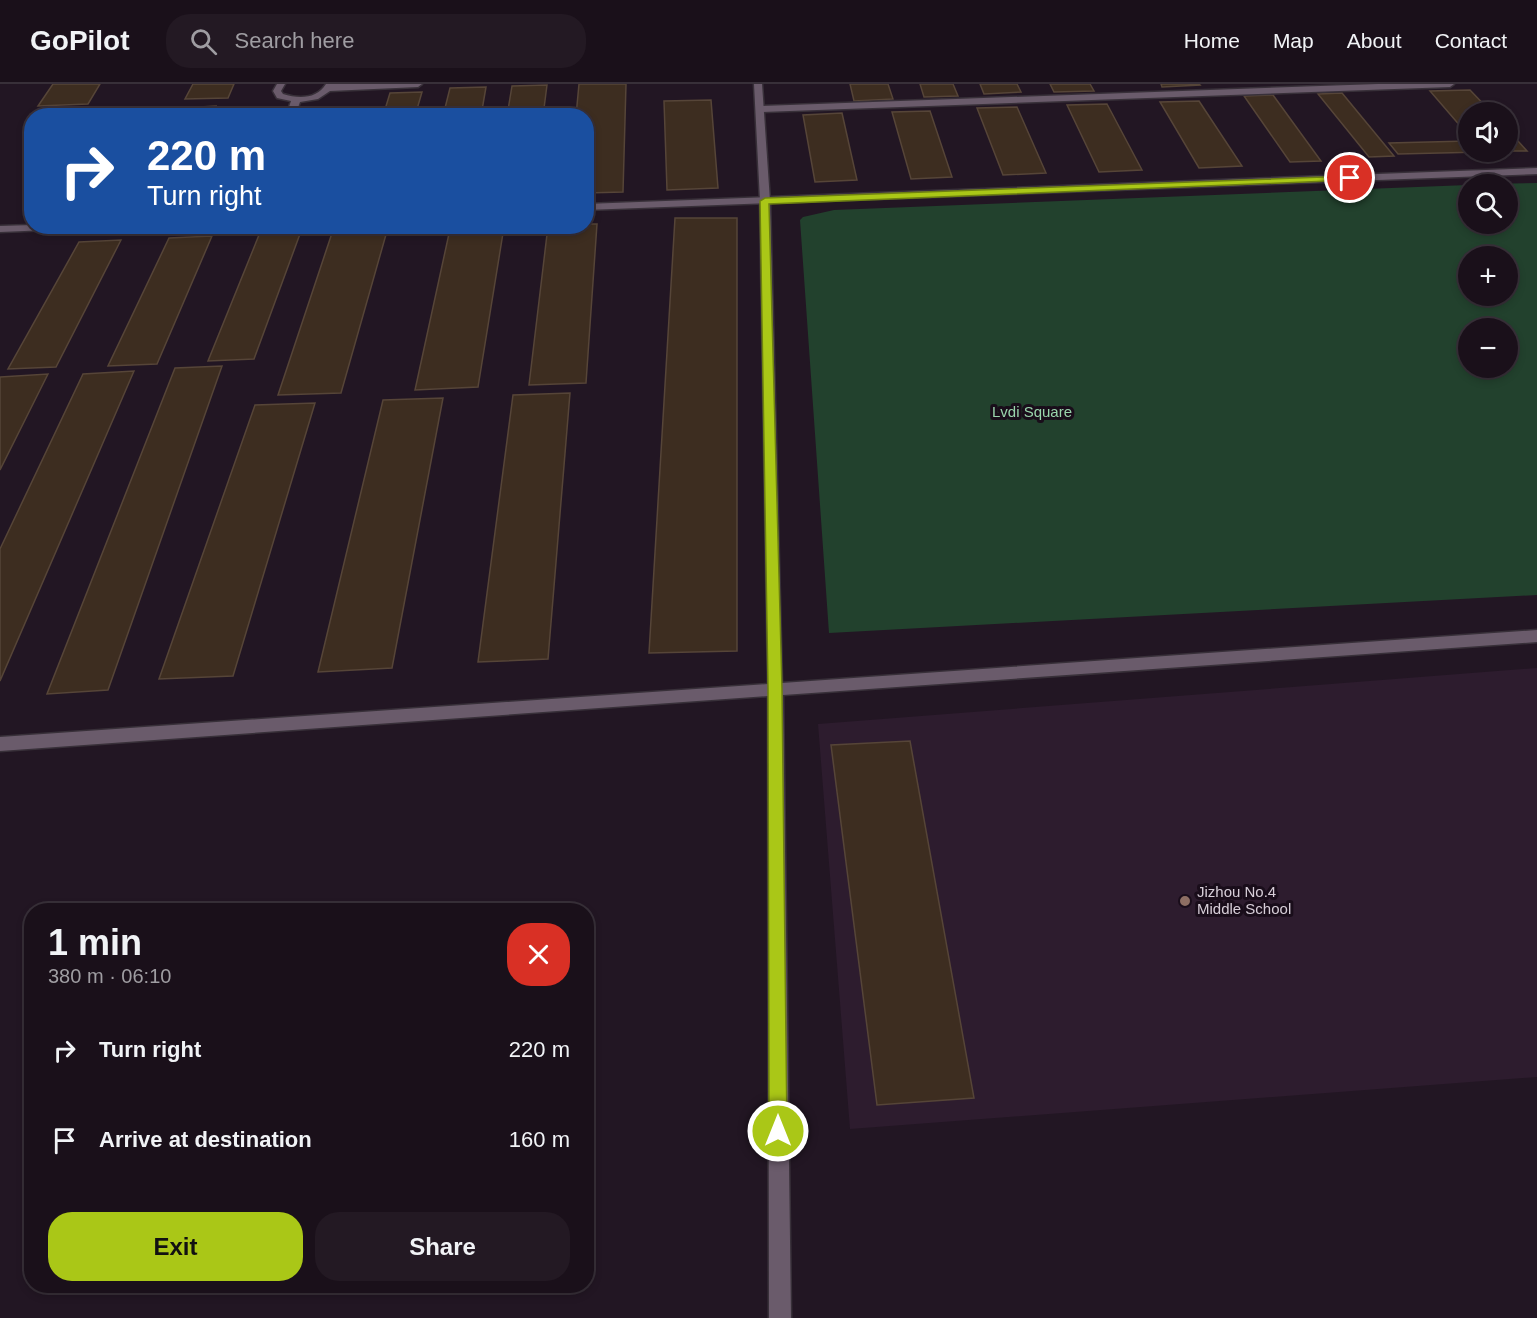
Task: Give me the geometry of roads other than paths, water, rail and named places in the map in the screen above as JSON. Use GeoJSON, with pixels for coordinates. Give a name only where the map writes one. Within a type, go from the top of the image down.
{"type":"FeatureCollection","features":[{"type":"Feature","properties":{"kind":"street"},"geometry":{"type":"LineString","coordinates":[[280,84],[277,91],[280,96],[296,100],[314,98],[329,86],[418,84]]}},
{"type":"Feature","properties":{"kind":"street"},"geometry":{"type":"LineString","coordinates":[[759,84],[765,201],[775,688],[780,1318]]}},
{"type":"Feature","properties":{"kind":"street"},"geometry":{"type":"LineString","coordinates":[[760,109],[1450,84]]}},
{"type":"Feature","properties":{"kind":"street"},"geometry":{"type":"LineString","coordinates":[[293,108],[296,100]]}},
{"type":"Feature","properties":{"kind":"street"},"geometry":{"type":"LineString","coordinates":[[594,207],[1537,171]]}},
{"type":"Feature","properties":{"kind":"street"},"geometry":{"type":"LineString","coordinates":[[0,230],[24,229]]}},
{"type":"Feature","properties":{"kind":"street"},"geometry":{"type":"LineString","coordinates":[[0,744],[1537,636]]}},
{"type":"Feature","properties":{"kind":"place","name":"Jizhou No.4 Middle School"},"geometry":{"type":"Point","coordinates":[1185,901]}},
{"type":"Feature","properties":{"kind":"park label","name":"Lvdi Square"},"geometry":{"type":"Point","coordinates":[1032,412]}}]}
